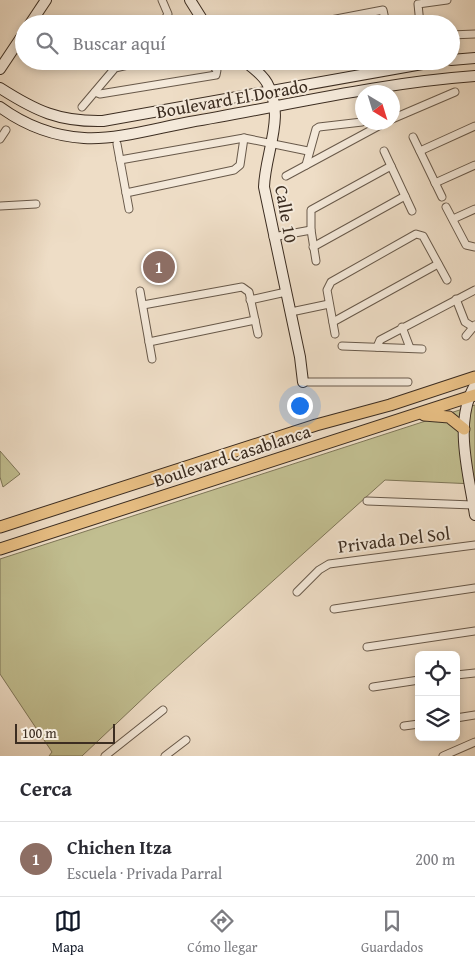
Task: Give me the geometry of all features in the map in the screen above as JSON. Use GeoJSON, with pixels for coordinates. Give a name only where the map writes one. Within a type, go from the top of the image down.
{"type":"FeatureCollection","features":[{"type":"Feature","properties":{"kind":"main road"},"geometry":{"type":"LineString","coordinates":[[36,15],[46,0]]}},
{"type":"Feature","properties":{"kind":"main road"},"geometry":{"type":"LineString","coordinates":[[193,1],[200,15]]}},
{"type":"Feature","properties":{"kind":"main road"},"geometry":{"type":"LineString","coordinates":[[0,69],[15,46]]}},
{"type":"Feature","properties":{"kind":"main road"},"geometry":{"type":"LineString","coordinates":[[460,59],[475,58]]}},
{"type":"Feature","properties":{"kind":"main road","name":"Boulevard El Dorado"},"geometry":{"type":"LineString","coordinates":[[0,88],[30,108],[50,116],[86,121],[102,121],[388,70]]}},
{"type":"Feature","properties":{"kind":"main road","name":"Calle 10"},"geometry":{"type":"LineString","coordinates":[[256,71],[267,83],[274,108],[275,122],[264,187],[273,237],[291,312],[303,382]]}},
{"type":"Feature","properties":{"kind":"main road","name":"Boulevard El Dorado"},"geometry":{"type":"LineString","coordinates":[[0,107],[32,127],[49,133],[86,138],[438,79],[475,76]]}},
{"type":"Feature","properties":{"kind":"main road","name":"Boulevard Casablanca"},"geometry":{"type":"LineString","coordinates":[[0,527],[316,425],[390,405],[475,377]]}},
{"type":"Feature","properties":{"kind":"main road"},"geometry":{"type":"LineString","coordinates":[[474,510],[464,429],[465,408],[472,396],[475,385]]}},
{"type":"Feature","properties":{"kind":"main road","name":"Boulevard Casablanca"},"geometry":{"type":"LineString","coordinates":[[0,549],[472,396]]}},
{"type":"Feature","properties":{"kind":"main road"},"geometry":{"type":"LineString","coordinates":[[412,414],[449,417],[464,429]]}},
{"type":"Feature","properties":{"kind":"street"},"geometry":{"type":"LineString","coordinates":[[162,0],[167,15]]}},
{"type":"Feature","properties":{"kind":"street"},"geometry":{"type":"LineString","coordinates":[[419,15],[418,4],[447,0]]}},
{"type":"Feature","properties":{"kind":"street"},"geometry":{"type":"LineString","coordinates":[[357,15],[383,10],[384,15]]}},
{"type":"Feature","properties":{"kind":"street"},"geometry":{"type":"LineString","coordinates":[[460,35],[475,34]]}},
{"type":"Feature","properties":{"kind":"street"},"geometry":{"type":"LineString","coordinates":[[82,107],[113,70]]}},
{"type":"Feature","properties":{"kind":"street"},"geometry":{"type":"LineString","coordinates":[[95,92],[100,94],[216,74],[217,70]]}},
{"type":"Feature","properties":{"kind":"street"},"geometry":{"type":"LineString","coordinates":[[400,115],[455,92]]}},
{"type":"Feature","properties":{"kind":"street"},"geometry":{"type":"LineString","coordinates":[[306,165],[313,133],[319,127],[355,123]]}},
{"type":"Feature","properties":{"kind":"street"},"geometry":{"type":"LineString","coordinates":[[420,151],[475,126]]}},
{"type":"Feature","properties":{"kind":"street"},"geometry":{"type":"LineString","coordinates":[[0,138],[6,130]]}},
{"type":"Feature","properties":{"kind":"street"},"geometry":{"type":"LineString","coordinates":[[286,176],[371,130]]}},
{"type":"Feature","properties":{"kind":"street"},"geometry":{"type":"LineString","coordinates":[[413,137],[442,197]]}},
{"type":"Feature","properties":{"kind":"street"},"geometry":{"type":"LineString","coordinates":[[126,193],[234,170],[240,165],[244,138]]}},
{"type":"Feature","properties":{"kind":"street"},"geometry":{"type":"LineString","coordinates":[[120,160],[244,138],[308,150]]}},
{"type":"Feature","properties":{"kind":"street"},"geometry":{"type":"LineString","coordinates":[[117,144],[128,209]]}},
{"type":"Feature","properties":{"kind":"street"},"geometry":{"type":"LineString","coordinates":[[384,151],[412,211]]}},
{"type":"Feature","properties":{"kind":"street"},"geometry":{"type":"LineString","coordinates":[[435,183],[475,165]]}},
{"type":"Feature","properties":{"kind":"street"},"geometry":{"type":"LineString","coordinates":[[316,261],[309,214],[313,207],[391,166]]}},
{"type":"Feature","properties":{"kind":"street"},"geometry":{"type":"LineString","coordinates":[[313,247],[405,196]]}},
{"type":"Feature","properties":{"kind":"street"},"geometry":{"type":"LineString","coordinates":[[0,206],[36,204]]}},
{"type":"Feature","properties":{"kind":"street"},"geometry":{"type":"LineString","coordinates":[[446,207],[466,244],[475,247]]}},
{"type":"Feature","properties":{"kind":"street"},"geometry":{"type":"LineString","coordinates":[[453,219],[475,209]]}},
{"type":"Feature","properties":{"kind":"street"},"geometry":{"type":"LineString","coordinates":[[273,237],[310,230]]}},
{"type":"Feature","properties":{"kind":"street"},"geometry":{"type":"LineString","coordinates":[[336,334],[327,290],[331,282],[416,234],[424,236],[447,280]]}},
{"type":"Feature","properties":{"kind":"street"},"geometry":{"type":"LineString","coordinates":[[333,322],[438,264]]}},
{"type":"Feature","properties":{"kind":"street"},"geometry":{"type":"LineString","coordinates":[[143,305],[242,287],[248,292],[258,334]]}},
{"type":"Feature","properties":{"kind":"street"},"geometry":{"type":"LineString","coordinates":[[377,347],[380,340],[402,327],[475,290]]}},
{"type":"Feature","properties":{"kind":"street"},"geometry":{"type":"LineString","coordinates":[[140,291],[152,359]]}},
{"type":"Feature","properties":{"kind":"street"},"geometry":{"type":"LineString","coordinates":[[250,300],[286,292]]}},
{"type":"Feature","properties":{"kind":"street"},"geometry":{"type":"LineString","coordinates":[[456,299],[465,322],[474,326],[466,336]]}},
{"type":"Feature","properties":{"kind":"street"},"geometry":{"type":"LineString","coordinates":[[291,312],[329,304]]}},
{"type":"Feature","properties":{"kind":"street"},"geometry":{"type":"LineString","coordinates":[[149,342],[254,320]]}},
{"type":"Feature","properties":{"kind":"street"},"geometry":{"type":"LineString","coordinates":[[402,327],[410,348]]}},
{"type":"Feature","properties":{"kind":"street"},"geometry":{"type":"LineString","coordinates":[[342,346],[422,349]]}},
{"type":"Feature","properties":{"kind":"street"},"geometry":{"type":"LineString","coordinates":[[303,382],[408,382]]}},
{"type":"Feature","properties":{"kind":"street"},"geometry":{"type":"LineString","coordinates":[[367,501],[474,510]]}},
{"type":"Feature","properties":{"kind":"street","name":"Privada Del Sol"},"geometry":{"type":"LineString","coordinates":[[297,592],[319,570],[329,564],[475,545]]}},
{"type":"Feature","properties":{"kind":"street"},"geometry":{"type":"LineString","coordinates":[[334,609],[475,588]]}},
{"type":"Feature","properties":{"kind":"street"},"geometry":{"type":"LineString","coordinates":[[367,647],[475,631]]}},
{"type":"Feature","properties":{"kind":"street"},"geometry":{"type":"LineString","coordinates":[[460,675],[475,673]]}},
{"type":"Feature","properties":{"kind":"street"},"geometry":{"type":"LineString","coordinates":[[373,687],[415,681]]}},
{"type":"Feature","properties":{"kind":"street"},"geometry":{"type":"LineString","coordinates":[[105,756],[163,710]]}},
{"type":"Feature","properties":{"kind":"street"},"geometry":{"type":"LineString","coordinates":[[460,717],[475,715]]}},
{"type":"Feature","properties":{"kind":"street"},"geometry":{"type":"LineString","coordinates":[[404,726],[415,725]]}},
{"type":"Feature","properties":{"kind":"street"},"geometry":{"type":"LineString","coordinates":[[166,756],[186,740]]}},
{"type":"Feature","properties":{"kind":"street"},"geometry":{"type":"LineString","coordinates":[[443,756],[475,742]]}},
{"type":"Feature","properties":{"kind":"shaded area"},"geometry":{"type":"Polygon","coordinates":[[[475,405],[475,484],[385,480],[153,689],[82,756],[49,756],[52,752],[0,674],[0,559],[475,405]]]}},
{"type":"Feature","properties":{"kind":"shaded area"},"geometry":{"type":"Polygon","coordinates":[[[0,451],[20,474],[3,487],[0,477],[0,451]]]}},
{"type":"Feature","properties":{"kind":"place","name":"Chichen Itza"},"geometry":{"type":"Point","coordinates":[159,267]}}]}
